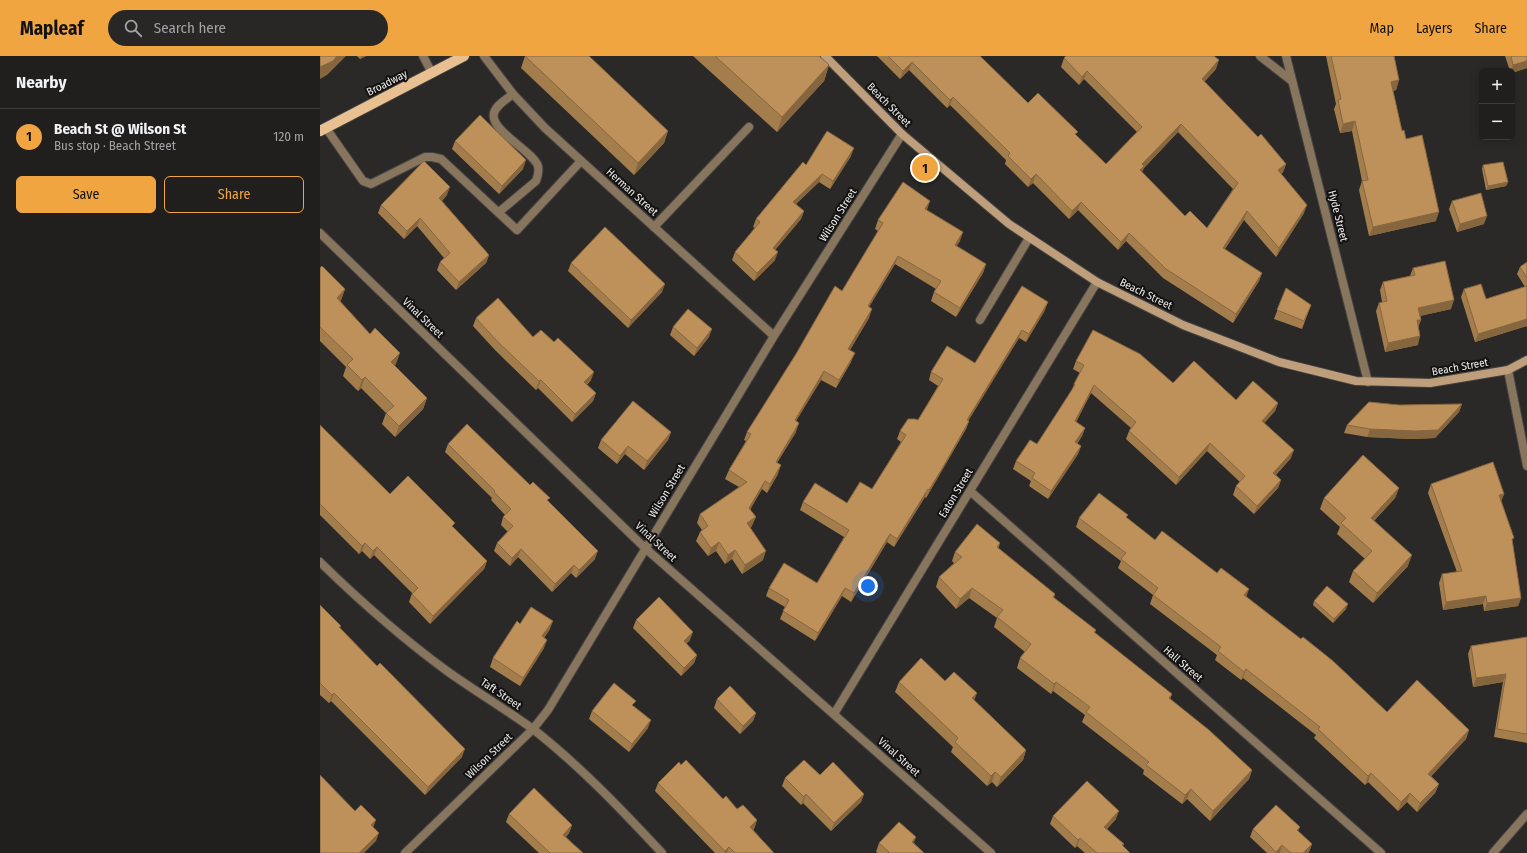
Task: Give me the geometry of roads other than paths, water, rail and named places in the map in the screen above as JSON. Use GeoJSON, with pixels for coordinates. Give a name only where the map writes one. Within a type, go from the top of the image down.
{"type":"FeatureCollection","features":[{"type":"Feature","properties":{"kind":"main road","name":"Broadway"},"geometry":{"type":"LineString","coordinates":[[323,129],[464,56]]}},
{"type":"Feature","properties":{"kind":"street"},"geometry":{"type":"LineString","coordinates":[[423,56],[432,73]]}},
{"type":"Feature","properties":{"kind":"street","name":"Herman Street"},"geometry":{"type":"LineString","coordinates":[[484,56],[513,94],[545,128],[774,336]]}},
{"type":"Feature","properties":{"kind":"street","name":"Beach Street"},"geometry":{"type":"LineString","coordinates":[[825,56],[902,134],[1009,224],[1096,282],[1184,325],[1279,362],[1356,381],[1430,383],[1508,370],[1527,360]]}},
{"type":"Feature","properties":{"kind":"street"},"geometry":{"type":"LineString","coordinates":[[1260,56],[1292,81]]}},
{"type":"Feature","properties":{"kind":"street","name":"Hyde Street"},"geometry":{"type":"LineString","coordinates":[[1286,56],[1368,382]]}},
{"type":"Feature","properties":{"kind":"street"},"geometry":{"type":"LineString","coordinates":[[498,212],[536,181],[539,174],[536,162],[499,127],[494,120],[494,113],[498,106],[513,94]]}},
{"type":"Feature","properties":{"kind":"street"},"geometry":{"type":"LineString","coordinates":[[654,227],[749,127]]}},
{"type":"Feature","properties":{"kind":"street"},"geometry":{"type":"LineString","coordinates":[[323,129],[363,181],[367,183],[371,184],[425,158],[432,157],[441,159],[517,230],[581,161]]}},
{"type":"Feature","properties":{"kind":"street","name":"Wilson Street"},"geometry":{"type":"LineString","coordinates":[[406,853],[533,729],[548,710],[774,336],[902,134]]}},
{"type":"Feature","properties":{"kind":"street","name":"Vinal Street"},"geometry":{"type":"LineString","coordinates":[[320,233],[645,548],[991,853]]}},
{"type":"Feature","properties":{"kind":"street"},"geometry":{"type":"LineString","coordinates":[[980,320],[1029,238]]}},
{"type":"Feature","properties":{"kind":"street","name":"Eaton Street"},"geometry":{"type":"LineString","coordinates":[[834,714],[1096,282]]}},
{"type":"Feature","properties":{"kind":"street"},"geometry":{"type":"LineString","coordinates":[[1508,370],[1527,466]]}},
{"type":"Feature","properties":{"kind":"street","name":"Hall Street"},"geometry":{"type":"LineString","coordinates":[[970,491],[1381,853]]}},
{"type":"Feature","properties":{"kind":"street","name":"Taft Street"},"geometry":{"type":"LineString","coordinates":[[320,562],[354,595],[411,644],[446,670],[533,729],[588,776],[662,853]]}},
{"type":"Feature","properties":{"kind":"street"},"geometry":{"type":"LineString","coordinates":[[1493,853],[1527,814]]}},
{"type":"Feature","properties":{"kind":"place","name":"Beach St @ Wilson St"},"geometry":{"type":"Point","coordinates":[925,168]}}]}
